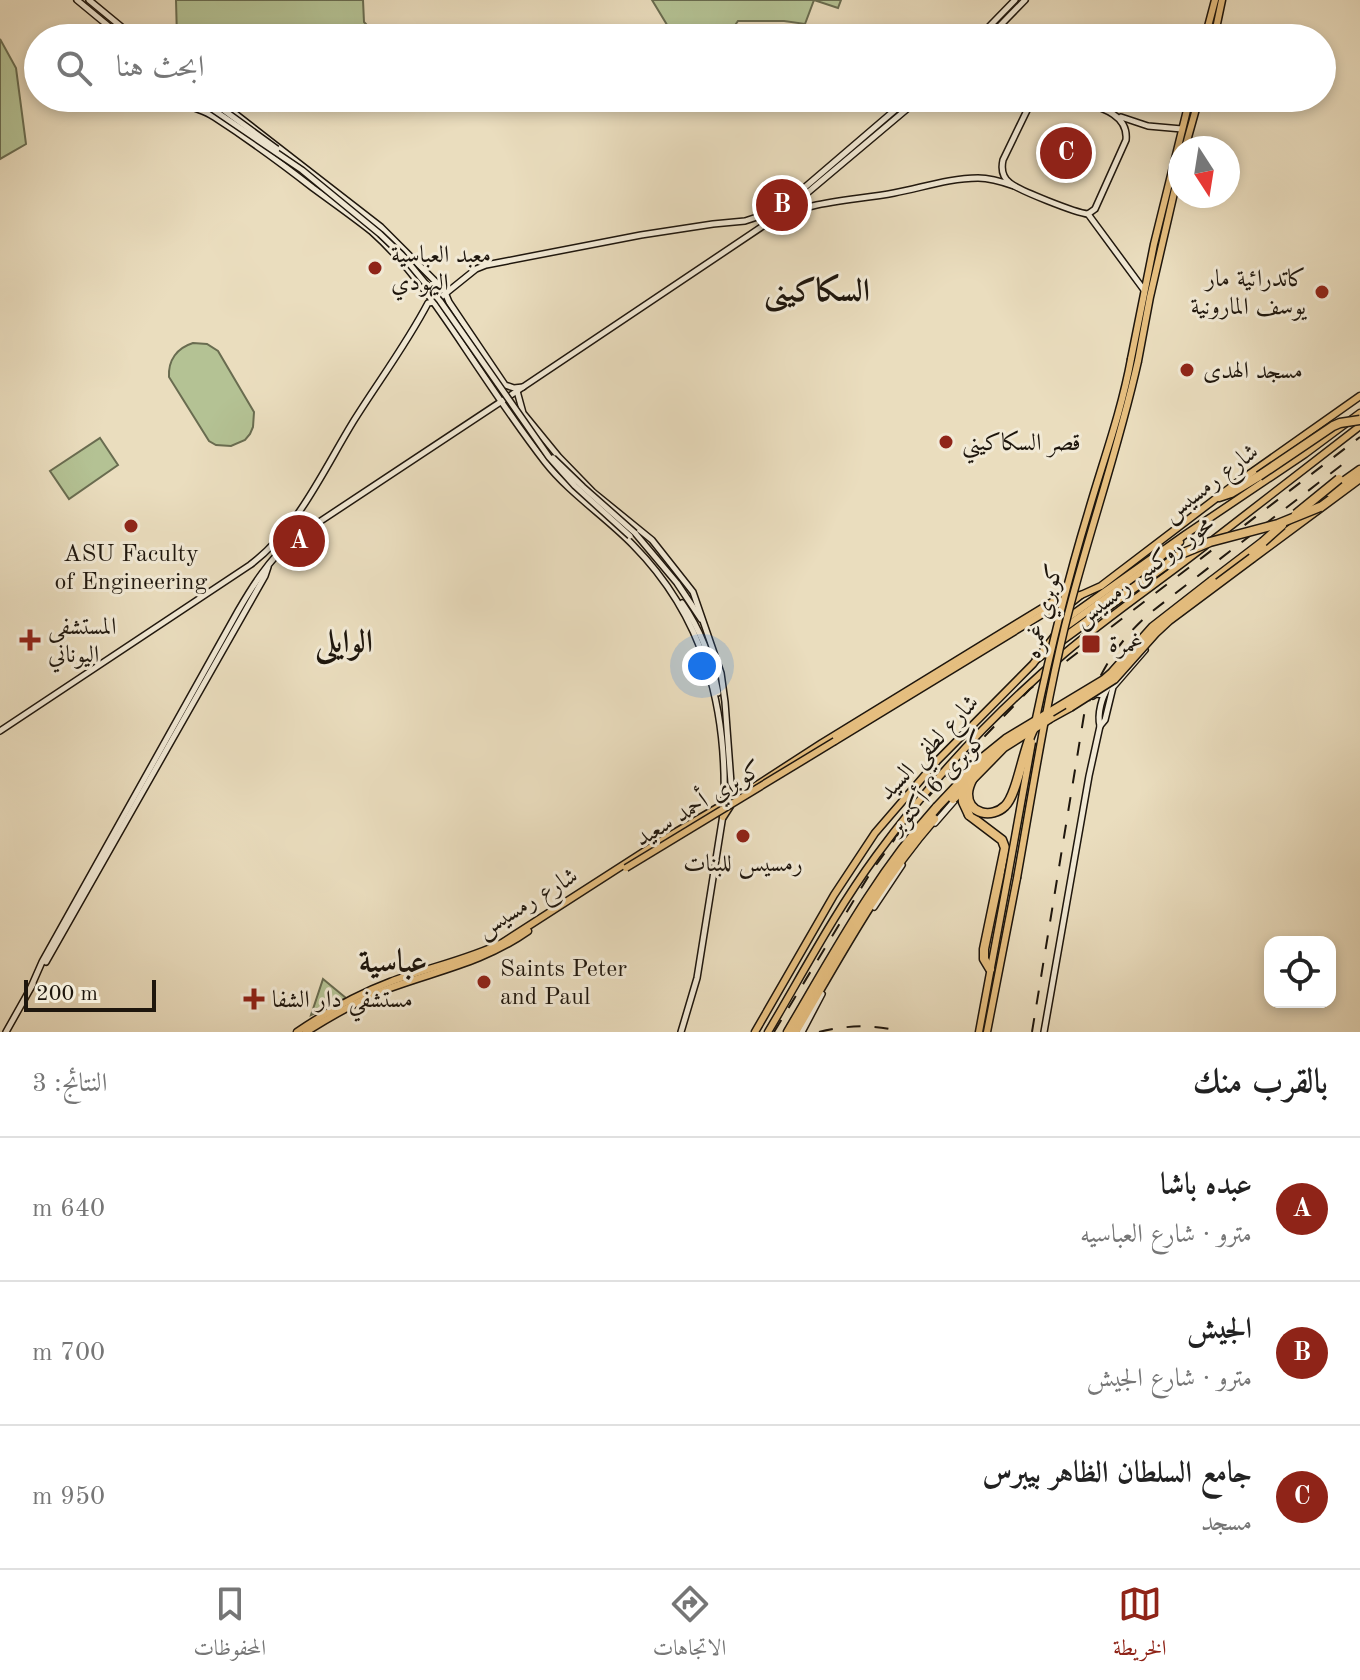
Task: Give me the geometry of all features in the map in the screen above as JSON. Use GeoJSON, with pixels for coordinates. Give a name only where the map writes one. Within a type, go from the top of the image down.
{"type":"FeatureCollection","features":[{"type":"Feature","properties":{"kind":"highway"},"geometry":{"type":"LineString","coordinates":[[1219,497],[1259,476],[1333,426],[1360,423]]}},
{"type":"Feature","properties":{"kind":"highway"},"geometry":{"type":"LineString","coordinates":[[1037,658],[1181,554],[1210,542],[1278,524],[1318,504],[1360,467]]}},
{"type":"Feature","properties":{"kind":"highway","name":"كوبرى 6 أكتوبر"},"geometry":{"type":"LineString","coordinates":[[788,1032],[895,858],[912,835],[985,756],[1006,739],[1104,680],[1163,618],[1250,553],[1339,479],[1360,467]]}},
{"type":"Feature","properties":{"kind":"highway","name":"كوبرى 6 أكتوبر"},"geometry":{"type":"LineString","coordinates":[[795,1032],[867,910],[918,837],[991,759],[1021,735],[1105,686],[1121,673],[1169,620],[1318,504],[1360,481]]}},
{"type":"Feature","properties":{"kind":"highway"},"geometry":{"type":"LineString","coordinates":[[974,776],[968,794],[973,806],[987,814],[1004,808],[1013,793],[1033,730]]}},
{"type":"Feature","properties":{"kind":"highway"},"geometry":{"type":"LineString","coordinates":[[962,781],[965,809],[1002,840],[1005,848],[984,949],[984,959],[990,969]]}},
{"type":"Feature","properties":{"kind":"main road"},"geometry":{"type":"LineString","coordinates":[[77,0],[106,24]]}},
{"type":"Feature","properties":{"kind":"main road"},"geometry":{"type":"LineString","coordinates":[[89,0],[118,24]]}},
{"type":"Feature","properties":{"kind":"main road"},"geometry":{"type":"LineString","coordinates":[[992,24],[1015,0]]}},
{"type":"Feature","properties":{"kind":"main road"},"geometry":{"type":"LineString","coordinates":[[1002,24],[1025,0]]}},
{"type":"Feature","properties":{"kind":"main road"},"geometry":{"type":"LineString","coordinates":[[1209,24],[1215,0]]}},
{"type":"Feature","properties":{"kind":"main road"},"geometry":{"type":"LineString","coordinates":[[1217,24],[1222,0]]}},
{"type":"Feature","properties":{"kind":"main road"},"geometry":{"type":"LineString","coordinates":[[202,112],[277,161],[371,232],[413,274],[550,468],[645,558],[681,606],[705,661],[720,716]]}},
{"type":"Feature","properties":{"kind":"main road"},"geometry":{"type":"LineString","coordinates":[[221,112],[302,170],[402,255],[440,301],[541,448],[575,486],[632,535],[688,611],[698,630],[713,671],[720,716],[724,804],[697,978],[681,1032]]}},
{"type":"Feature","properties":{"kind":"main road"},"geometry":{"type":"LineString","coordinates":[[222,112],[303,169],[403,253],[442,300],[543,446],[677,583],[706,626]]}},
{"type":"Feature","properties":{"kind":"main road"},"geometry":{"type":"LineString","coordinates":[[233,112],[381,227],[445,293],[505,385],[524,387]]}},
{"type":"Feature","properties":{"kind":"main road"},"geometry":{"type":"LineString","coordinates":[[783,206],[893,112]]}},
{"type":"Feature","properties":{"kind":"main road"},"geometry":{"type":"LineString","coordinates":[[0,731],[266,552],[301,508],[428,303],[435,302],[476,269],[641,235],[741,221],[769,213],[796,200],[903,112]]}},
{"type":"Feature","properties":{"kind":"main road"},"geometry":{"type":"LineString","coordinates":[[1014,186],[1003,175],[1001,167],[1026,112]]}},
{"type":"Feature","properties":{"kind":"main road"},"geometry":{"type":"LineString","coordinates":[[1108,112],[1148,126],[1182,129]]}},
{"type":"Feature","properties":{"kind":"main road"},"geometry":{"type":"LineString","coordinates":[[1135,360],[1144,290],[1186,112]]}},
{"type":"Feature","properties":{"kind":"main road"},"geometry":{"type":"LineString","coordinates":[[1188,136],[1195,112]]}},
{"type":"Feature","properties":{"kind":"main road"},"geometry":{"type":"LineString","coordinates":[[1088,214],[1095,209],[1126,140],[1126,129],[1118,116]]}},
{"type":"Feature","properties":{"kind":"main road"},"geometry":{"type":"LineString","coordinates":[[6,1032],[281,549],[752,234],[788,212],[802,208],[986,178],[1088,214],[1144,290]]}},
{"type":"Feature","properties":{"kind":"main road"},"geometry":{"type":"LineString","coordinates":[[796,200],[802,208]]}},
{"type":"Feature","properties":{"kind":"main road"},"geometry":{"type":"LineString","coordinates":[[1135,360],[1171,208]]}},
{"type":"Feature","properties":{"kind":"main road"},"geometry":{"type":"LineString","coordinates":[[741,221],[749,225],[752,234]]}},
{"type":"Feature","properties":{"kind":"main road","name":"كوبري غمره"},"geometry":{"type":"LineString","coordinates":[[987,1032],[1064,628],[1128,408],[1135,360]]}},
{"type":"Feature","properties":{"kind":"main road","name":"كوبري غمره"},"geometry":{"type":"LineString","coordinates":[[979,1032],[1033,730],[1053,639],[1135,360]]}},
{"type":"Feature","properties":{"kind":"main road"},"geometry":{"type":"LineString","coordinates":[[517,391],[526,416],[568,468],[652,540],[695,597],[723,681],[731,783],[739,796]]}},
{"type":"Feature","properties":{"kind":"main road"},"geometry":{"type":"LineString","coordinates":[[1358,398],[1356,406],[1360,411]]}},
{"type":"Feature","properties":{"kind":"main road","name":"شارع رمسيس"},"geometry":{"type":"LineString","coordinates":[[723,817],[739,796],[1045,609],[1071,603],[1094,590],[1358,398]]}},
{"type":"Feature","properties":{"kind":"main road","name":"شارع رمسيس"},"geometry":{"type":"LineString","coordinates":[[1037,658],[1077,611],[1334,434],[1360,411]]}},
{"type":"Feature","properties":{"kind":"main road"},"geometry":{"type":"LineString","coordinates":[[518,425],[518,417],[526,416]]}},
{"type":"Feature","properties":{"kind":"main road"},"geometry":{"type":"LineString","coordinates":[[1328,420],[1335,425],[1334,434]]}},
{"type":"Feature","properties":{"kind":"main road","name":"محور روكسى رمسيس"},"geometry":{"type":"LineString","coordinates":[[768,1032],[861,877],[902,822],[964,751],[1065,653],[1360,423]]}},
{"type":"Feature","properties":{"kind":"main road"},"geometry":{"type":"LineString","coordinates":[[1100,726],[1104,722],[1113,687],[1167,626],[1360,481]]}},
{"type":"Feature","properties":{"kind":"main road"},"geometry":{"type":"LineString","coordinates":[[596,510],[602,507],[603,501]]}},
{"type":"Feature","properties":{"kind":"main road"},"geometry":{"type":"LineString","coordinates":[[604,518],[604,508],[610,506]]}},
{"type":"Feature","properties":{"kind":"main road"},"geometry":{"type":"LineString","coordinates":[[1064,628],[1173,549],[1186,534]]}},
{"type":"Feature","properties":{"kind":"main road"},"geometry":{"type":"LineString","coordinates":[[275,541],[275,547],[281,549]]}},
{"type":"Feature","properties":{"kind":"main road","name":"شارع لطفي السيد"},"geometry":{"type":"LineString","coordinates":[[755,1032],[834,895],[875,833],[926,772],[1037,658]]}},
{"type":"Feature","properties":{"kind":"main road"},"geometry":{"type":"LineString","coordinates":[[1044,1032],[1100,726],[1101,705],[1109,686],[1125,672]]}},
{"type":"Feature","properties":{"kind":"main road","name":"شارع رمسيس"},"geometry":{"type":"LineString","coordinates":[[835,741],[912,691]]}},
{"type":"Feature","properties":{"kind":"main road"},"geometry":{"type":"LineString","coordinates":[[802,1032],[833,971],[868,915],[931,827],[999,755],[1096,694],[1104,695]]}},
{"type":"Feature","properties":{"kind":"main road"},"geometry":{"type":"LineString","coordinates":[[1092,697],[1101,705]]}},
{"type":"Feature","properties":{"kind":"main road","name":"كوبري أحمد سعيد"},"geometry":{"type":"LineString","coordinates":[[580,896],[835,741]]}},
{"type":"Feature","properties":{"kind":"main road","name":"شارع رمسيس"},"geometry":{"type":"LineString","coordinates":[[297,1032],[323,1015],[385,984],[502,943],[641,853],[724,804]]}},
{"type":"Feature","properties":{"kind":"main road","name":"شارع رمسيس"},"geometry":{"type":"LineString","coordinates":[[306,1032],[386,990],[497,951],[580,896]]}},
{"type":"Feature","properties":{"kind":"green space"},"geometry":{"type":"Polygon","coordinates":[[[176,0],[363,0],[366,24],[177,24],[176,0]]]}},
{"type":"Feature","properties":{"kind":"green space"},"geometry":{"type":"Polygon","coordinates":[[[652,0],[814,0],[805,24],[738,21],[736,24],[667,24],[652,0]]]}},
{"type":"Feature","properties":{"kind":"green space"},"geometry":{"type":"Polygon","coordinates":[[[814,0],[841,0],[838,8],[814,0]]]}},
{"type":"Feature","properties":{"kind":"green space"},"geometry":{"type":"Polygon","coordinates":[[[0,39],[16,68],[26,144],[0,159],[0,39]]]}},
{"type":"Feature","properties":{"kind":"green space"},"geometry":{"type":"Polygon","coordinates":[[[193,343],[207,344],[218,351],[254,412],[253,427],[245,440],[231,446],[209,441],[169,377],[175,356],[193,343]]]}},
{"type":"Feature","properties":{"kind":"green space"},"geometry":{"type":"Polygon","coordinates":[[[100,438],[118,465],[69,499],[50,471],[100,438]]]}},
{"type":"Feature","properties":{"kind":"green space"},"geometry":{"type":"Polygon","coordinates":[[[323,979],[346,998],[311,1015],[323,979]]]}},
{"type":"Feature","properties":{"kind":"railway"},"geometry":{"type":"LineString","coordinates":[[774,1032],[871,872],[907,822],[1030,689],[1360,437]]}},
{"type":"Feature","properties":{"kind":"railway"},"geometry":{"type":"LineString","coordinates":[[1032,1032],[1084,715],[1103,672],[1118,647],[1150,613],[1352,457]]}},
{"type":"Feature","properties":{"kind":"railway"},"geometry":{"type":"LineString","coordinates":[[819,1032],[860,1026],[902,1032]]}},
{"type":"Feature","properties":{"kind":"place","name":"جامع السلطان الظاهر بيبرس"},"geometry":{"type":"Point","coordinates":[1066,153]}},
{"type":"Feature","properties":{"kind":"place","name":"الجيش"},"geometry":{"type":"Point","coordinates":[782,205]}},
{"type":"Feature","properties":{"kind":"place","name":"معبد العباسية اليهودي"},"geometry":{"type":"Point","coordinates":[375,268]}},
{"type":"Feature","properties":{"kind":"place","name":"كاتدرائية مار يوسف المارونية"},"geometry":{"type":"Point","coordinates":[1322,292]}},
{"type":"Feature","properties":{"kind":"place","name":"مسجد الهدى"},"geometry":{"type":"Point","coordinates":[1187,370]}},
{"type":"Feature","properties":{"kind":"place","name":"قصر السكاكيني"},"geometry":{"type":"Point","coordinates":[946,442]}},
{"type":"Feature","properties":{"kind":"place","name":"ASU Faculty of Engineering"},"geometry":{"type":"Point","coordinates":[131,526]}},
{"type":"Feature","properties":{"kind":"place","name":"عبده باشا"},"geometry":{"type":"Point","coordinates":[299,541]}},
{"type":"Feature","properties":{"kind":"place","name":"المستشفى اليوناني"},"geometry":{"type":"Point","coordinates":[30,640]}},
{"type":"Feature","properties":{"kind":"place","name":"غمرة"},"geometry":{"type":"Point","coordinates":[1091,644]}},
{"type":"Feature","properties":{"kind":"place","name":"رمسيس للبنات"},"geometry":{"type":"Point","coordinates":[743,836]}},
{"type":"Feature","properties":{"kind":"place","name":"Saints Peter and Paul"},"geometry":{"type":"Point","coordinates":[484,982]}},
{"type":"Feature","properties":{"kind":"place","name":"مستشفي دار الشفا"},"geometry":{"type":"Point","coordinates":[254,999]}},
{"type":"Feature","properties":{"kind":"district","name":"السكاكينى"},"geometry":{"type":"Point","coordinates":[817,290]}},
{"type":"Feature","properties":{"kind":"district","name":"الوايلى"},"geometry":{"type":"Point","coordinates":[344,641]}},
{"type":"Feature","properties":{"kind":"district","name":"عباسية"},"geometry":{"type":"Point","coordinates":[393,961]}}]}
